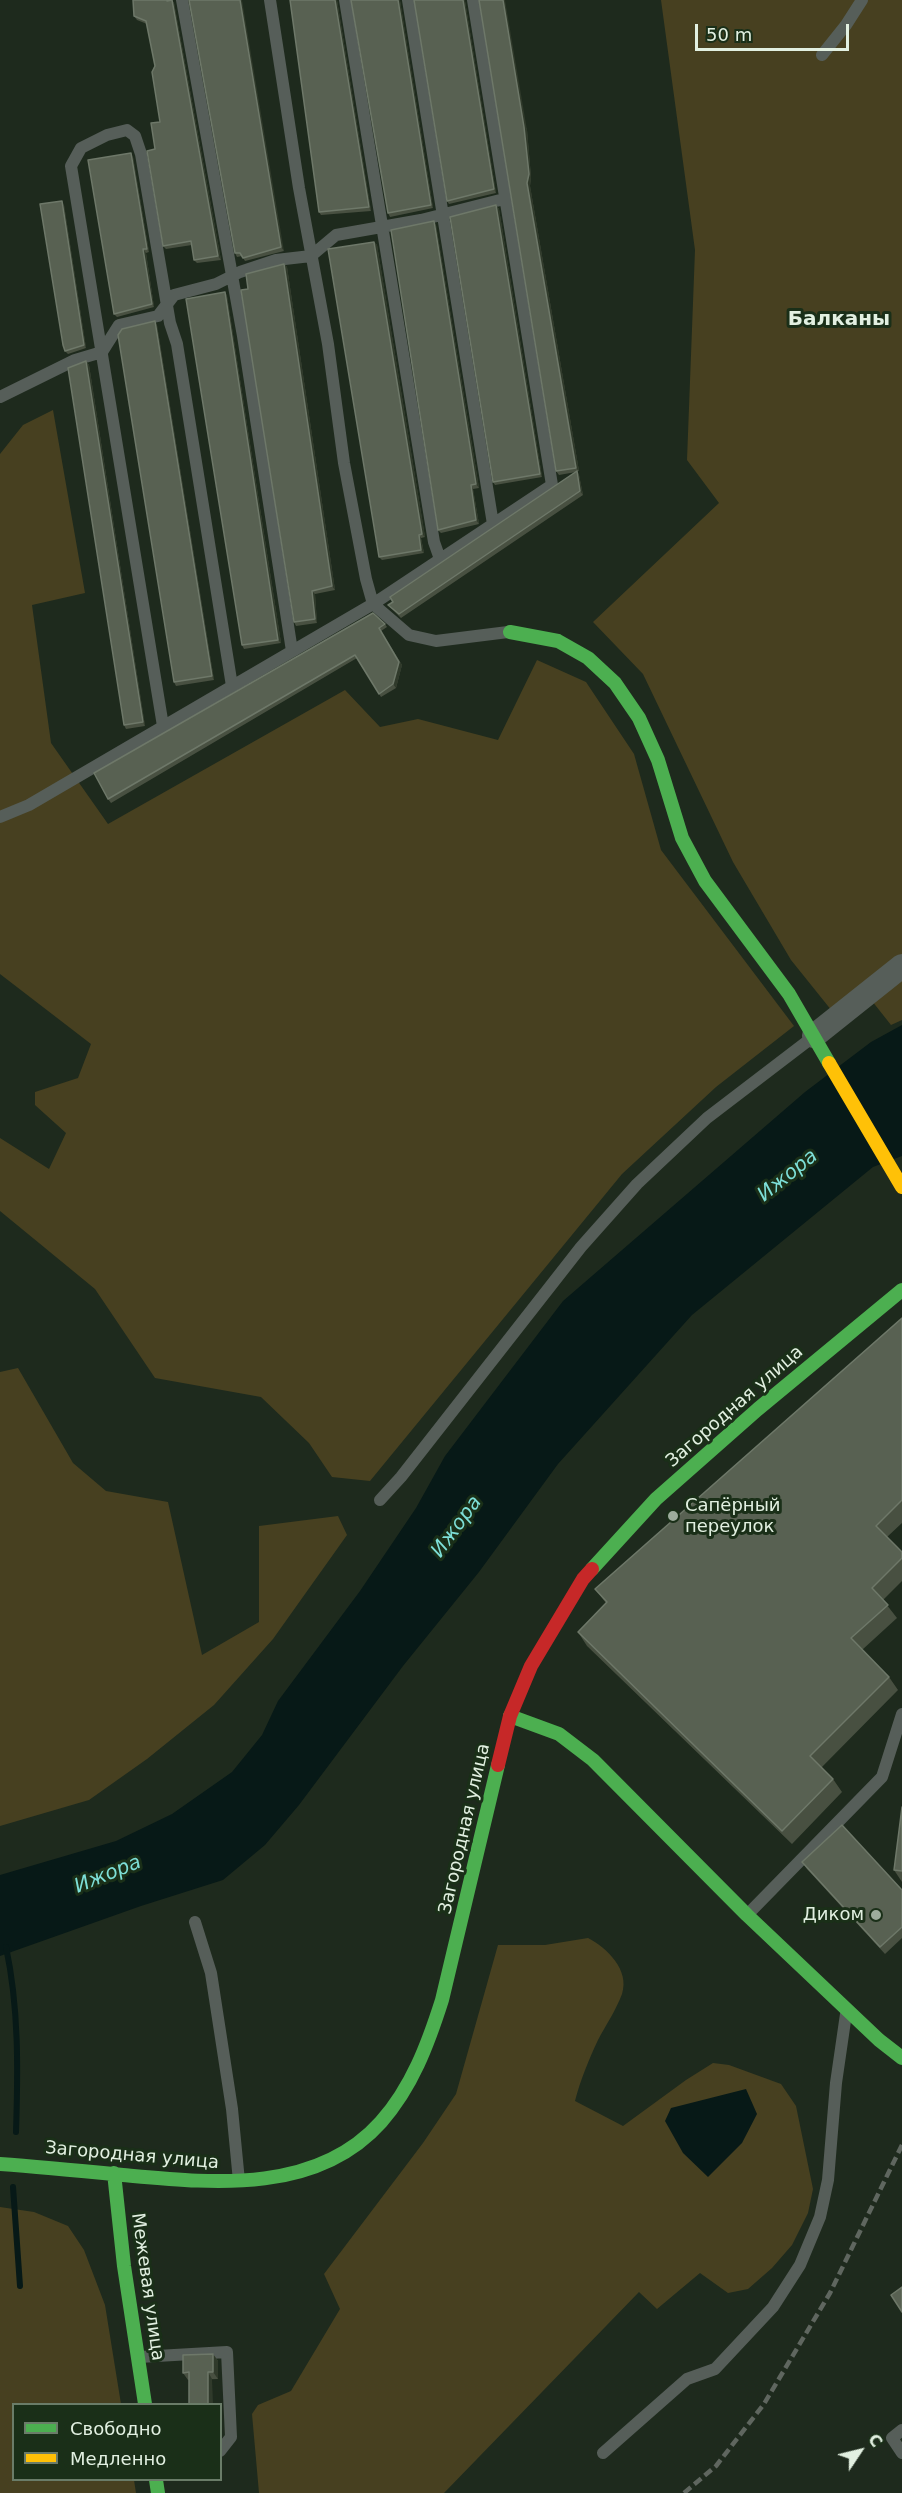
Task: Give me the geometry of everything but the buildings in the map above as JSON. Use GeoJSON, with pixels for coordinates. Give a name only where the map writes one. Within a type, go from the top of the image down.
{"type":"FeatureCollection","features":[{"type":"Feature","properties":{"kind":"street"},"geometry":{"type":"LineString","coordinates":[[510,632],[558,641],[588,657],[615,683],[639,718],[658,760],[682,838],[705,881],[789,994],[901,1186]]}},
{"type":"Feature","properties":{"kind":"street"},"geometry":{"type":"LineString","coordinates":[[814,1036],[902,966]]}},
{"type":"Feature","properties":{"kind":"street","name":"Загородная улица"},"geometry":{"type":"LineString","coordinates":[[0,2164],[239,2182],[285,2177],[312,2169],[351,2148],[378,2125],[394,2106],[415,2072],[431,2035],[442,2000],[510,1716],[531,1666],[556,1623],[583,1580],[656,1499],[758,1409],[902,1290]]}},
{"type":"Feature","properties":{"kind":"street"},"geometry":{"type":"LineString","coordinates":[[510,1716],[559,1734],[593,1760],[747,1915],[846,2010],[902,2058]]}},
{"type":"Feature","properties":{"kind":"street","name":"Межевая улица"},"geometry":{"type":"LineString","coordinates":[[114,2174],[123,2260],[145,2403]]}},
{"type":"Feature","properties":{"kind":"lane"},"geometry":{"type":"LineString","coordinates":[[182,0],[245,348],[292,651]]}},
{"type":"Feature","properties":{"kind":"lane"},"geometry":{"type":"LineString","coordinates":[[270,0],[311,256],[328,344],[344,463],[366,579],[373,604],[409,635],[436,641],[510,632]]}},
{"type":"Feature","properties":{"kind":"lane"},"geometry":{"type":"LineString","coordinates":[[345,0],[434,542],[440,559]]}},
{"type":"Feature","properties":{"kind":"lane"},"geometry":{"type":"LineString","coordinates":[[408,0],[493,524]]}},
{"type":"Feature","properties":{"kind":"lane"},"geometry":{"type":"LineString","coordinates":[[0,816],[28,805],[373,604],[552,485],[473,0]]}},
{"type":"Feature","properties":{"kind":"lane"},"geometry":{"type":"LineString","coordinates":[[822,55],[862,0]]}},
{"type":"Feature","properties":{"kind":"lane"},"geometry":{"type":"LineString","coordinates":[[163,726],[71,165],[81,148],[106,135],[127,130],[135,136],[141,154],[166,305],[177,344],[232,686]]}},
{"type":"Feature","properties":{"kind":"lane"},"geometry":{"type":"LineString","coordinates":[[0,397],[75,360],[102,352],[119,325],[158,316],[174,295],[216,284],[231,276],[276,260],[311,256],[336,235],[421,220],[504,199]]}},
{"type":"Feature","properties":{"kind":"lane"},"geometry":{"type":"LineString","coordinates":[[380,1500],[401,1477],[581,1247],[637,1184],[707,1118],[814,1036]]}},
{"type":"Feature","properties":{"kind":"lane"},"geometry":{"type":"LineString","coordinates":[[747,1915],[882,1777],[902,1714]]}},
{"type":"Feature","properties":{"kind":"lane"},"geometry":{"type":"LineString","coordinates":[[195,1922],[211,1973],[232,2109],[239,2182]]}},
{"type":"Feature","properties":{"kind":"lane"},"geometry":{"type":"LineString","coordinates":[[603,2453],[687,2379],[715,2369],[773,2307],[800,2265],[820,2217],[828,2180],[836,2083],[846,2010]]}},
{"type":"Feature","properties":{"kind":"lane"},"geometry":{"type":"LineString","coordinates":[[138,2357],[227,2352],[231,2436],[222,2448]]}},
{"type":"Feature","properties":{"kind":"lane"},"geometry":{"type":"LineString","coordinates":[[902,2430],[892,2438],[902,2453]]}},
{"type":"Feature","properties":{"kind":"shaded area"},"geometry":{"type":"Polygon","coordinates":[[[661,0],[902,0],[902,959],[832,1011],[791,960],[733,862],[643,674],[593,622],[719,503],[687,460],[695,250],[661,0]]]}},
{"type":"Feature","properties":{"kind":"shaded area"},"geometry":{"type":"Polygon","coordinates":[[[53,410],[85,593],[32,605],[51,743],[108,824],[345,690],[380,727],[418,719],[498,740],[537,660],[586,682],[634,754],[661,850],[794,1026],[716,1087],[622,1174],[370,1481],[332,1477],[309,1443],[261,1397],[155,1378],[95,1289],[0,1211],[0,1138],[49,1169],[66,1133],[35,1105],[35,1092],[78,1078],[91,1044],[0,974],[0,454],[23,425],[53,410]]]}},
{"type":"Feature","properties":{"kind":"shaded area"},"geometry":{"type":"Polygon","coordinates":[[[902,979],[902,1020],[891,1025],[872,1001],[902,979]]]}},
{"type":"Feature","properties":{"kind":"shaded area"},"geometry":{"type":"Polygon","coordinates":[[[18,1368],[73,1463],[106,1491],[168,1502],[202,1655],[259,1622],[259,1526],[338,1516],[347,1535],[273,1639],[214,1705],[147,1759],[89,1800],[0,1826],[0,1372],[18,1368]]]}},
{"type":"Feature","properties":{"kind":"shaded area"},"geometry":{"type":"Polygon","coordinates":[[[588,1938],[615,1961],[620,1968],[624,1985],[620,2000],[588,2062],[575,2101],[623,2126],[713,2063],[729,2065],[781,2084],[796,2106],[813,2189],[808,2213],[792,2245],[772,2268],[748,2289],[728,2293],[700,2273],[657,2309],[639,2292],[444,2493],[259,2493],[252,2414],[258,2405],[291,2391],[340,2309],[324,2274],[423,2143],[456,2094],[498,1945],[545,1945],[588,1938]]]}},
{"type":"Feature","properties":{"kind":"shaded area"},"geometry":{"type":"Polygon","coordinates":[[[0,2207],[34,2212],[68,2226],[84,2250],[105,2305],[121,2403],[12,2403],[12,2481],[134,2481],[136,2493],[0,2493],[0,2207]]]}},
{"type":"Feature","properties":{"kind":"water","name":"Ижора"},"geometry":{"type":"Polygon","coordinates":[[[902,1025],[902,1156],[873,1167],[692,1315],[558,1464],[479,1572],[403,1666],[299,1805],[265,1845],[223,1880],[141,1906],[0,1956],[0,1875],[116,1841],[172,1814],[232,1772],[262,1735],[278,1701],[360,1591],[416,1508],[445,1456],[563,1301],[805,1092],[871,1042],[902,1025]]]}},
{"type":"Feature","properties":{"kind":"water"},"geometry":{"type":"Polygon","coordinates":[[[746,2089],[757,2114],[742,2143],[708,2177],[683,2153],[665,2121],[671,2108],[746,2089]]]}},
{"type":"Feature","properties":{"kind":"waterway"},"geometry":{"type":"LineString","coordinates":[[6,1947],[15,2016],[16,2132]]}},
{"type":"Feature","properties":{"kind":"waterway"},"geometry":{"type":"LineString","coordinates":[[13,2187],[20,2286]]}},
{"type":"Feature","properties":{"kind":"railway"},"geometry":{"type":"LineString","coordinates":[[684,2493],[716,2466],[764,2404],[830,2293],[902,2145]]}},
{"type":"Feature","properties":{"kind":"traffic: fast"},"geometry":{"type":"LineString","coordinates":[[510,632],[558,641],[588,658],[615,683],[639,718],[658,760],[682,838],[705,881],[789,994],[829,1063]]}},
{"type":"Feature","properties":{"kind":"traffic: fast"},"geometry":{"type":"LineString","coordinates":[[592,1569],[656,1499],[758,1409],[902,1290]]}},
{"type":"Feature","properties":{"kind":"traffic: fast"},"geometry":{"type":"LineString","coordinates":[[510,1716],[559,1734],[593,1760],[747,1915],[879,2040],[902,2058]]}},
{"type":"Feature","properties":{"kind":"traffic: fast"},"geometry":{"type":"LineString","coordinates":[[0,2164],[157,2178],[226,2181],[261,2179],[294,2173],[326,2162],[355,2146],[392,2109],[410,2080],[431,2033],[442,2000],[498,1765]]}},
{"type":"Feature","properties":{"kind":"traffic: fast"},"geometry":{"type":"LineString","coordinates":[[114,2173],[124,2266],[145,2403]]}},
{"type":"Feature","properties":{"kind":"traffic: fast"},"geometry":{"type":"LineString","coordinates":[[156,2481],[158,2493]]}},
{"type":"Feature","properties":{"kind":"traffic: slow"},"geometry":{"type":"LineString","coordinates":[[829,1063],[902,1187]]}},
{"type":"Feature","properties":{"kind":"traffic: jam"},"geometry":{"type":"LineString","coordinates":[[498,1765],[510,1716],[531,1666],[583,1579],[592,1569]]}},
{"type":"Feature","properties":{"kind":"place","name":"Сапёрный переулок"},"geometry":{"type":"Point","coordinates":[673,1516]}},
{"type":"Feature","properties":{"kind":"place","name":"Диком"},"geometry":{"type":"Point","coordinates":[876,1915]}},
{"type":"Feature","properties":{"kind":"district","name":"Балканы"},"geometry":{"type":"Point","coordinates":[839,320]}}]}
